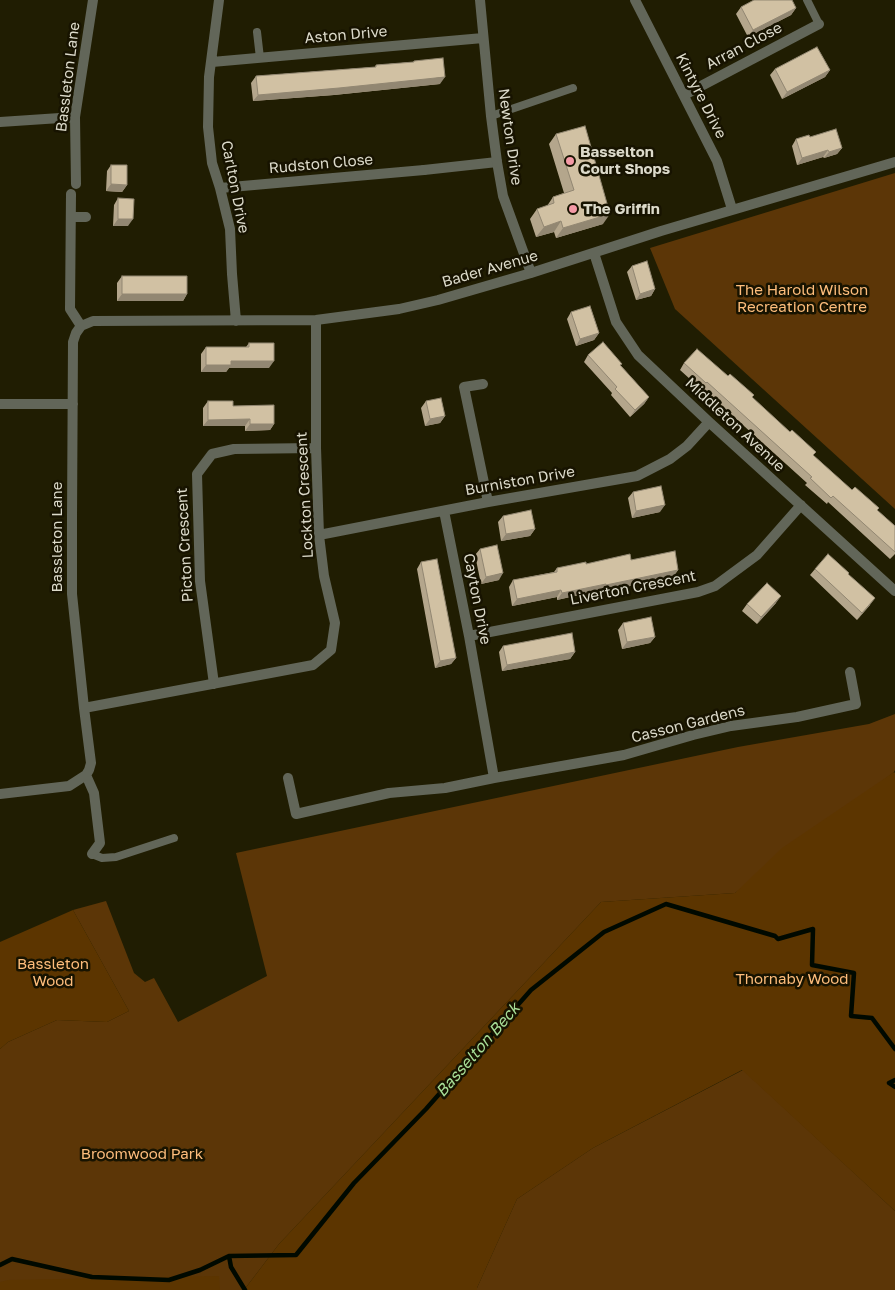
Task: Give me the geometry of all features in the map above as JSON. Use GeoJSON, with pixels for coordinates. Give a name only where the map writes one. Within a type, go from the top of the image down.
{"type":"FeatureCollection","features":[{"type":"Feature","properties":{"kind":"street","name":"Bassleton Lane"},"geometry":{"type":"LineString","coordinates":[[92,854],[100,843],[94,793],[86,775],[91,763],[72,594],[73,342],[81,326],[70,309],[71,194],[76,184],[75,117],[93,0]]}},
{"type":"Feature","properties":{"kind":"street","name":"Carlton Drive"},"geometry":{"type":"LineString","coordinates":[[219,0],[209,77],[208,127],[212,163],[230,229],[236,320]]}},
{"type":"Feature","properties":{"kind":"street","name":"Newton Drive"},"geometry":{"type":"LineString","coordinates":[[480,0],[491,116],[503,196],[531,273]]}},
{"type":"Feature","properties":{"kind":"street","name":"Kintyre Drive"},"geometry":{"type":"LineString","coordinates":[[635,0],[717,162],[732,209]]}},
{"type":"Feature","properties":{"kind":"street","name":"Arran Close"},"geometry":{"type":"LineString","coordinates":[[684,94],[819,24]]}},
{"type":"Feature","properties":{"kind":"street","name":"Aston Drive"},"geometry":{"type":"LineString","coordinates":[[212,62],[483,38]]}},
{"type":"Feature","properties":{"kind":"street"},"geometry":{"type":"LineString","coordinates":[[0,122],[75,117]]}},
{"type":"Feature","properties":{"kind":"street","name":"Rudston Close"},"geometry":{"type":"LineString","coordinates":[[220,188],[497,162]]}},
{"type":"Feature","properties":{"kind":"street","name":"Bader Avenue"},"geometry":{"type":"LineString","coordinates":[[81,326],[93,321],[316,320],[399,310],[531,273],[732,209],[895,162]]}},
{"type":"Feature","properties":{"kind":"street"},"geometry":{"type":"LineString","coordinates":[[71,217],[86,217]]}},
{"type":"Feature","properties":{"kind":"street","name":"Middleton Avenue"},"geometry":{"type":"LineString","coordinates":[[594,253],[616,322],[638,355],[895,591]]}},
{"type":"Feature","properties":{"kind":"street","name":"Lockton Crescent"},"geometry":{"type":"LineString","coordinates":[[84,708],[313,665],[331,650],[335,623],[324,576],[319,535],[316,448],[316,320]]}},
{"type":"Feature","properties":{"kind":"street"},"geometry":{"type":"LineString","coordinates":[[483,384],[464,387],[488,502]]}},
{"type":"Feature","properties":{"kind":"street"},"geometry":{"type":"LineString","coordinates":[[0,404],[73,404]]}},
{"type":"Feature","properties":{"kind":"street","name":"Burniston Drive"},"geometry":{"type":"LineString","coordinates":[[319,535],[444,510],[637,476],[670,459],[687,446],[709,422]]}},
{"type":"Feature","properties":{"kind":"street","name":"Picton Crescent"},"geometry":{"type":"LineString","coordinates":[[214,684],[200,581],[196,474],[212,454],[234,449],[316,448]]}},
{"type":"Feature","properties":{"kind":"street","name":"Liverton Crescent"},"geometry":{"type":"LineString","coordinates":[[469,636],[698,592],[715,586],[757,554],[801,505]]}},
{"type":"Feature","properties":{"kind":"street","name":"Cayton Drive"},"geometry":{"type":"LineString","coordinates":[[444,510],[494,778]]}},
{"type":"Feature","properties":{"kind":"street","name":"Casson Gardens"},"geometry":{"type":"LineString","coordinates":[[288,778],[296,814],[389,793],[445,788],[624,755],[692,735],[731,726],[797,717],[856,704],[850,672]]}},
{"type":"Feature","properties":{"kind":"street"},"geometry":{"type":"LineString","coordinates":[[0,794],[69,786],[86,775]]}},
{"type":"Feature","properties":{"kind":"lane"},"geometry":{"type":"LineString","coordinates":[[807,0],[819,24]]}},
{"type":"Feature","properties":{"kind":"lane"},"geometry":{"type":"LineString","coordinates":[[257,32],[260,58]]}},
{"type":"Feature","properties":{"kind":"lane"},"geometry":{"type":"LineString","coordinates":[[491,116],[573,88]]}},
{"type":"Feature","properties":{"kind":"lane"},"geometry":{"type":"LineString","coordinates":[[92,854],[102,858],[116,857],[174,838]]}},
{"type":"Feature","properties":{"kind":"green space","name":"The Harold Wilson Recreation Centre"},"geometry":{"type":"Polygon","coordinates":[[[895,173],[895,509],[675,309],[650,248],[895,173]]]}},
{"type":"Feature","properties":{"kind":"green space","name":"Broomwood Park"},"geometry":{"type":"Polygon","coordinates":[[[895,714],[894,772],[735,893],[601,902],[279,1244],[244,1290],[0,1290],[0,1049],[8,1042],[57,1020],[107,1022],[129,1011],[73,910],[106,901],[134,973],[145,982],[154,978],[178,1022],[267,976],[236,853],[738,747],[869,724],[895,714]]]}},
{"type":"Feature","properties":{"kind":"green space","name":"Thornaby Wood"},"geometry":{"type":"Polygon","coordinates":[[[894,772],[895,1211],[742,1070],[593,1148],[517,1199],[477,1290],[244,1290],[279,1244],[601,902],[735,893],[782,848],[894,772]]]}},
{"type":"Feature","properties":{"kind":"green space","name":"Bassleton Wood"},"geometry":{"type":"Polygon","coordinates":[[[73,910],[129,1011],[107,1022],[57,1020],[8,1042],[0,1049],[0,942],[73,910]]]}},
{"type":"Feature","properties":{"kind":"green space"},"geometry":{"type":"Polygon","coordinates":[[[743,1070],[895,1211],[895,1290],[477,1290],[517,1199],[593,1148],[743,1070]]]}},
{"type":"Feature","properties":{"kind":"green space"},"geometry":{"type":"Polygon","coordinates":[[[219,1276],[220,1290],[0,1290],[0,1282],[8,1280],[219,1276]]]}},
{"type":"Feature","properties":{"kind":"building"},"geometry":{"type":"Polygon","coordinates":[[[754,0],[792,0],[796,8],[753,30],[741,7],[754,0]]]}},
{"type":"Feature","properties":{"kind":"building"},"geometry":{"type":"Polygon","coordinates":[[[817,47],[830,70],[787,92],[775,69],[817,47]]]}},
{"type":"Feature","properties":{"kind":"building"},"geometry":{"type":"Polygon","coordinates":[[[443,58],[445,77],[258,95],[256,76],[376,67],[376,65],[443,58]]]}},
{"type":"Feature","properties":{"kind":"building"},"geometry":{"type":"Polygon","coordinates":[[[585,126],[610,214],[563,228],[561,221],[544,227],[537,209],[554,203],[553,197],[574,190],[556,134],[585,126]]]}},
{"type":"Feature","properties":{"kind":"building"},"geometry":{"type":"Polygon","coordinates":[[[836,129],[842,148],[802,158],[796,139],[836,129]]]}},
{"type":"Feature","properties":{"kind":"building"},"geometry":{"type":"Polygon","coordinates":[[[111,165],[127,165],[127,185],[111,184],[111,165]]]}},
{"type":"Feature","properties":{"kind":"building"},"geometry":{"type":"Polygon","coordinates":[[[118,198],[134,199],[133,219],[118,219],[118,198]]]}},
{"type":"Feature","properties":{"kind":"building"},"geometry":{"type":"Polygon","coordinates":[[[647,261],[655,289],[640,294],[632,266],[647,261]]]}},
{"type":"Feature","properties":{"kind":"building"},"geometry":{"type":"Polygon","coordinates":[[[122,276],[187,276],[187,294],[122,294],[122,276]]]}},
{"type":"Feature","properties":{"kind":"building"},"geometry":{"type":"Polygon","coordinates":[[[590,306],[599,333],[580,339],[571,312],[590,306]]]}},
{"type":"Feature","properties":{"kind":"building"},"geometry":{"type":"Polygon","coordinates":[[[603,342],[622,364],[620,365],[649,397],[635,410],[615,389],[617,387],[588,355],[603,342]]]}},
{"type":"Feature","properties":{"kind":"building"},"geometry":{"type":"Polygon","coordinates":[[[249,343],[274,343],[274,361],[231,361],[231,365],[206,365],[206,347],[249,347],[249,343]]]}},
{"type":"Feature","properties":{"kind":"building"},"geometry":{"type":"Polygon","coordinates":[[[697,349],[728,376],[730,374],[754,395],[752,397],[790,432],[792,430],[816,452],[813,455],[852,490],[855,487],[879,508],[877,510],[895,526],[895,552],[833,496],[831,498],[810,478],[812,477],[684,363],[697,349]]]}},
{"type":"Feature","properties":{"kind":"building"},"geometry":{"type":"Polygon","coordinates":[[[441,398],[445,416],[430,419],[426,401],[441,398]]]}},
{"type":"Feature","properties":{"kind":"building"},"geometry":{"type":"Polygon","coordinates":[[[208,401],[233,401],[233,406],[274,405],[274,424],[250,424],[250,419],[208,420],[208,401]]]}},
{"type":"Feature","properties":{"kind":"building"},"geometry":{"type":"Polygon","coordinates":[[[661,486],[665,505],[636,511],[633,492],[661,486]]]}},
{"type":"Feature","properties":{"kind":"building"},"geometry":{"type":"Polygon","coordinates":[[[531,510],[535,529],[506,534],[503,516],[531,510]]]}},
{"type":"Feature","properties":{"kind":"building"},"geometry":{"type":"Polygon","coordinates":[[[497,545],[503,573],[486,577],[480,549],[497,545]]]}},
{"type":"Feature","properties":{"kind":"building"},"geometry":{"type":"Polygon","coordinates":[[[675,551],[678,570],[562,593],[561,590],[517,599],[513,580],[557,572],[557,568],[586,562],[586,564],[630,554],[631,560],[675,551]]]}},
{"type":"Feature","properties":{"kind":"building"},"geometry":{"type":"Polygon","coordinates":[[[828,554],[875,598],[862,613],[815,569],[828,554]]]}},
{"type":"Feature","properties":{"kind":"building"},"geometry":{"type":"Polygon","coordinates":[[[437,559],[456,658],[440,661],[421,562],[437,559]]]}},
{"type":"Feature","properties":{"kind":"building"},"geometry":{"type":"Polygon","coordinates":[[[767,583],[781,596],[761,617],[747,604],[767,583]]]}},
{"type":"Feature","properties":{"kind":"building"},"geometry":{"type":"Polygon","coordinates":[[[651,617],[655,637],[627,642],[623,623],[651,617]]]}},
{"type":"Feature","properties":{"kind":"building"},"geometry":{"type":"Polygon","coordinates":[[[572,633],[575,652],[507,665],[503,646],[572,633]]]}},
{"type":"Feature","properties":{"kind":"waterway","name":"Basselton Beck"},"geometry":{"type":"LineString","coordinates":[[0,1265],[12,1259],[92,1277],[169,1280],[200,1270],[229,1256],[296,1255],[354,1183],[426,1109],[531,990],[604,932],[666,904],[775,936],[778,939],[813,929],[812,965],[854,973],[851,1016],[872,1018],[895,1049]]}},
{"type":"Feature","properties":{"kind":"waterway","name":"Basselton Beck"},"geometry":{"type":"LineString","coordinates":[[895,1080],[889,1083],[895,1087]]}},
{"type":"Feature","properties":{"kind":"waterway"},"geometry":{"type":"LineString","coordinates":[[229,1256],[231,1267],[245,1290]]}},
{"type":"Feature","properties":{"kind":"place","name":"Basselton Court Shops"},"geometry":{"type":"Point","coordinates":[570,161]}},
{"type":"Feature","properties":{"kind":"place","name":"The Griffin"},"geometry":{"type":"Point","coordinates":[573,209]}}]}
